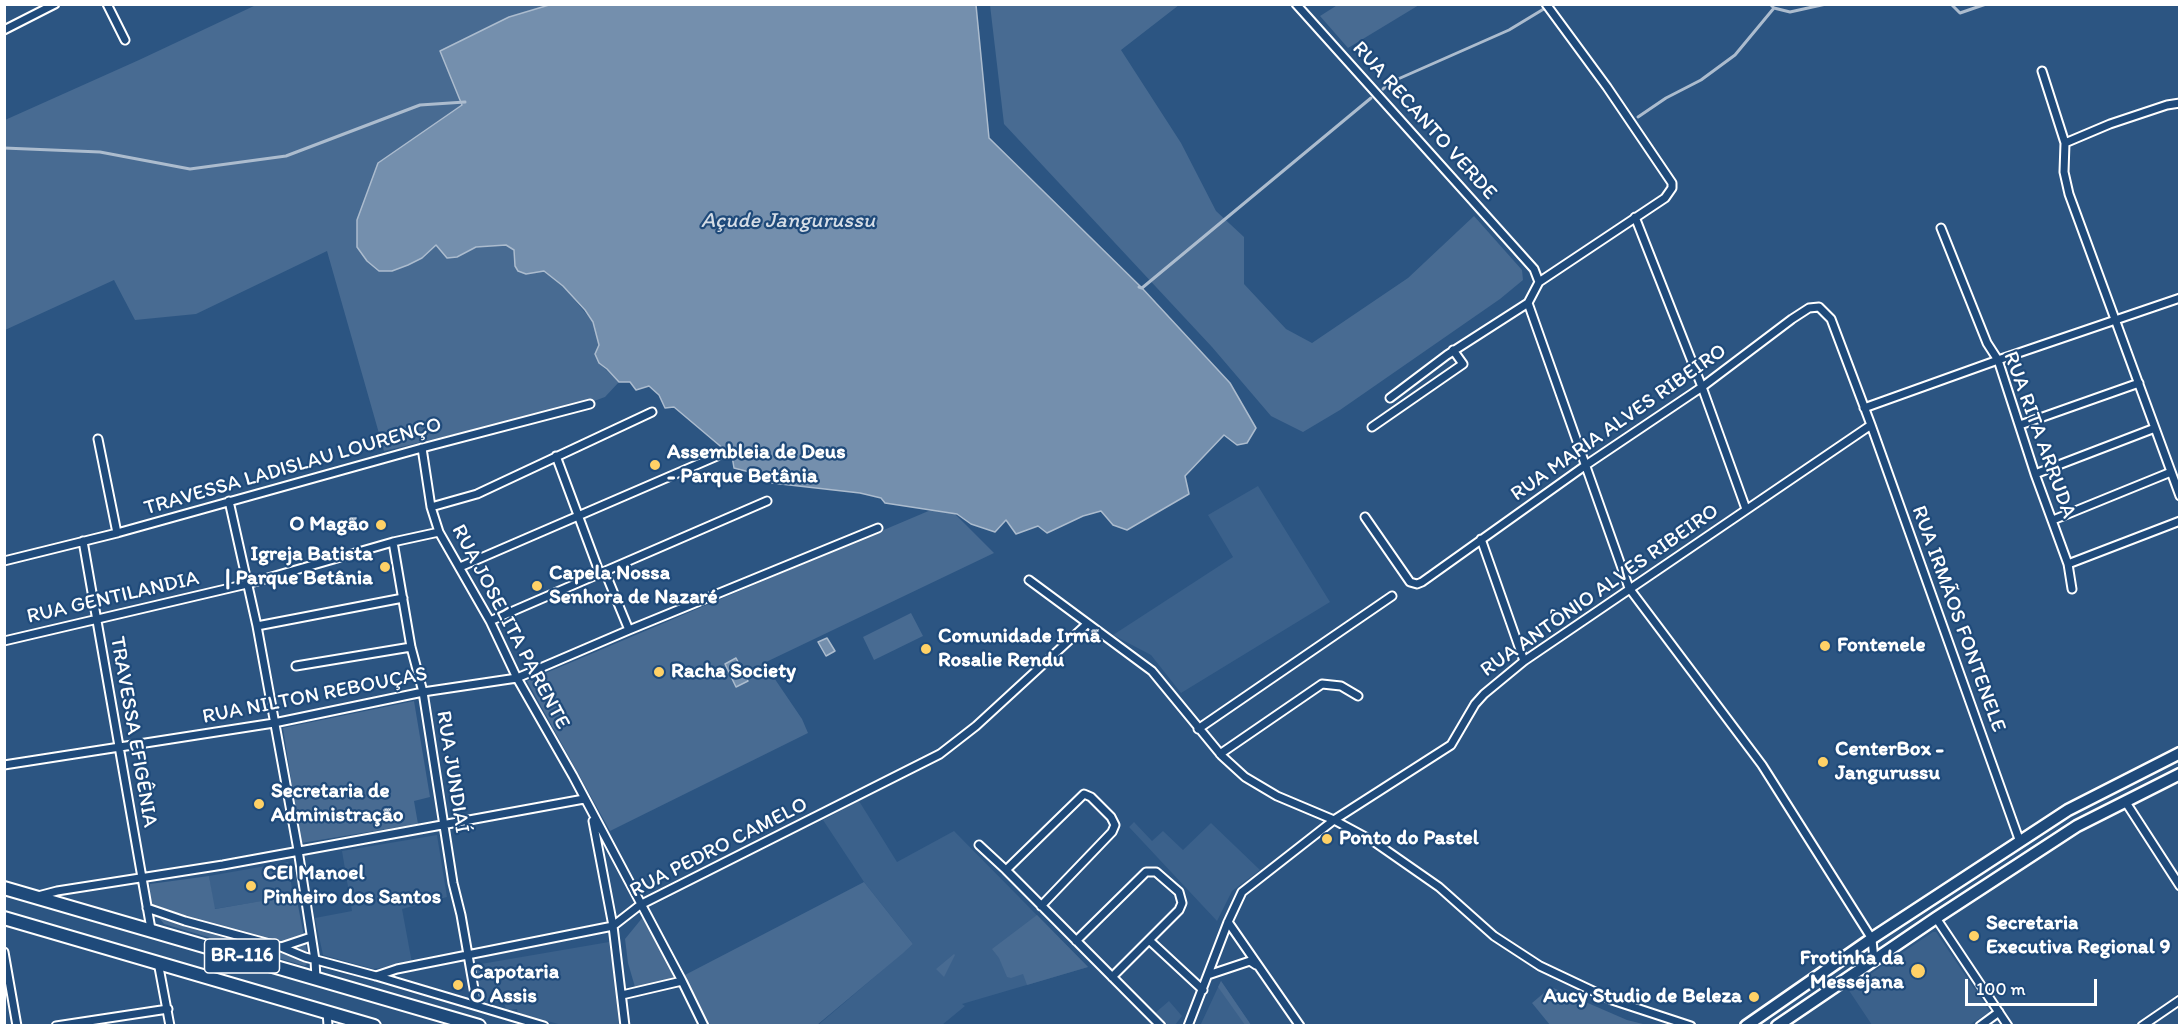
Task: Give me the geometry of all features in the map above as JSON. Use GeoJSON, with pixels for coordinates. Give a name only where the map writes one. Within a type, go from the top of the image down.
{"type":"FeatureCollection","features":[{"type":"Feature","properties":{"kind":"highway","name":"BR-116"},"geometry":{"type":"LineString","coordinates":[[4,888],[479,1026]]}},
{"type":"Feature","properties":{"kind":"highway","name":"BR-116"},"geometry":{"type":"LineString","coordinates":[[4,918],[374,1026]]}},
{"type":"Feature","properties":{"kind":"main road"},"geometry":{"type":"LineString","coordinates":[[1746,1026],[1872,939],[2068,810],[2180,753]]}},
{"type":"Feature","properties":{"kind":"main road"},"geometry":{"type":"LineString","coordinates":[[1777,1026],[2077,826],[2180,774]]}},
{"type":"Feature","properties":{"kind":"main road"},"geometry":{"type":"LineString","coordinates":[[2068,810],[2077,826]]}},
{"type":"Feature","properties":{"kind":"main road"},"geometry":{"type":"LineString","coordinates":[[2002,853],[2012,868]]}},
{"type":"Feature","properties":{"kind":"street"},"geometry":{"type":"LineString","coordinates":[[4,30],[55,4]]}},
{"type":"Feature","properties":{"kind":"street"},"geometry":{"type":"LineString","coordinates":[[106,4],[125,40]]}},
{"type":"Feature","properties":{"kind":"street","name":"RUA RECANTO VERDE"},"geometry":{"type":"LineString","coordinates":[[1296,4],[1527,261],[1537,274],[1539,282]]}},
{"type":"Feature","properties":{"kind":"street"},"geometry":{"type":"LineString","coordinates":[[1390,398],[1453,350],[1527,303],[1539,282],[1665,198],[1672,188],[1672,183],[1607,87],[1548,8]]}},
{"type":"Feature","properties":{"kind":"street"},"geometry":{"type":"LineString","coordinates":[[2042,71],[2065,143],[2064,172],[2069,194],[2180,495]]}},
{"type":"Feature","properties":{"kind":"street"},"geometry":{"type":"LineString","coordinates":[[2065,143],[2110,124],[2167,105],[2180,103]]}},
{"type":"Feature","properties":{"kind":"street"},"geometry":{"type":"LineString","coordinates":[[1635,217],[1702,387],[1746,509]]}},
{"type":"Feature","properties":{"kind":"street","name":"RUA RITA ARRUDA"},"geometry":{"type":"LineString","coordinates":[[1941,228],[1979,326],[1998,360],[2035,474],[2068,564],[2073,589]]}},
{"type":"Feature","properties":{"kind":"street"},"geometry":{"type":"LineString","coordinates":[[1864,408],[2180,298]]}},
{"type":"Feature","properties":{"kind":"street"},"geometry":{"type":"LineString","coordinates":[[1527,303],[1629,588],[1762,765],[1872,939],[1874,960]]}},
{"type":"Feature","properties":{"kind":"street","name":"RUA MARIA ALVES RIBEIRO"},"geometry":{"type":"LineString","coordinates":[[1365,517],[1410,582],[1414,584],[1422,582],[1586,465],[1702,387],[1809,308],[1819,307],[1831,319],[1864,408]]}},
{"type":"Feature","properties":{"kind":"street"},"geometry":{"type":"LineString","coordinates":[[1372,427],[1463,364],[1453,350]]}},
{"type":"Feature","properties":{"kind":"street"},"geometry":{"type":"LineString","coordinates":[[2020,425],[2139,382]]}},
{"type":"Feature","properties":{"kind":"street","name":"TRAVESSA LADISLAU LOURENÇO"},"geometry":{"type":"LineString","coordinates":[[4,561],[117,533],[590,404]]}},
{"type":"Feature","properties":{"kind":"street","name":"RUA IRMÃOS FONTENELE"},"geometry":{"type":"LineString","coordinates":[[1864,408],[2020,842]]}},
{"type":"Feature","properties":{"kind":"street"},"geometry":{"type":"LineString","coordinates":[[431,507],[477,494],[652,412]]}},
{"type":"Feature","properties":{"kind":"street","name":"RUA ANTÔNIO ALVES RIBEIRO"},"geometry":{"type":"LineString","coordinates":[[1188,1026],[1242,892],[1335,820],[1451,744],[1479,699],[1524,661],[1871,425]]}},
{"type":"Feature","properties":{"kind":"street"},"geometry":{"type":"LineString","coordinates":[[2035,474],[2155,428]]}},
{"type":"Feature","properties":{"kind":"street"},"geometry":{"type":"LineString","coordinates":[[98,439],[117,533]]}},
{"type":"Feature","properties":{"kind":"street","name":"RUA JOSELITA PARENTE"},"geometry":{"type":"LineString","coordinates":[[422,448],[431,507],[439,532],[490,621],[517,678],[592,813],[704,1026]]}},
{"type":"Feature","properties":{"kind":"street"},"geometry":{"type":"LineString","coordinates":[[556,456],[603,573],[629,630]]}},
{"type":"Feature","properties":{"kind":"street"},"geometry":{"type":"LineString","coordinates":[[460,567],[717,456]]}},
{"type":"Feature","properties":{"kind":"street"},"geometry":{"type":"LineString","coordinates":[[2053,520],[2171,472]]}},
{"type":"Feature","properties":{"kind":"street"},"geometry":{"type":"LineString","coordinates":[[229,501],[257,626],[298,850],[316,979]]}},
{"type":"Feature","properties":{"kind":"street"},"geometry":{"type":"LineString","coordinates":[[490,621],[767,501]]}},
{"type":"Feature","properties":{"kind":"street"},"geometry":{"type":"LineString","coordinates":[[2068,564],[2180,521]]}},
{"type":"Feature","properties":{"kind":"street","name":"RUA NILTON REBOUÇAS"},"geometry":{"type":"LineString","coordinates":[[4,765],[274,723],[423,692],[517,678],[878,528]]}},
{"type":"Feature","properties":{"kind":"street","name":"RUA GENTILANDIA"},"geometry":{"type":"LineString","coordinates":[[4,641],[247,584],[393,542],[439,532]]}},
{"type":"Feature","properties":{"kind":"street"},"geometry":{"type":"LineString","coordinates":[[1481,539],[1524,661]]}},
{"type":"Feature","properties":{"kind":"street","name":"TRAVESSA EFIGÊNIA"},"geometry":{"type":"LineString","coordinates":[[83,541],[151,929]]}},
{"type":"Feature","properties":{"kind":"street","name":"RUA JUNDIAÍ"},"geometry":{"type":"LineString","coordinates":[[393,542],[411,647],[423,692],[443,825],[477,1006]]}},
{"type":"Feature","properties":{"kind":"street"},"geometry":{"type":"LineString","coordinates":[[1029,580],[1152,670],[1171,691],[1198,729],[1245,777],[1277,796],[1335,820],[1373,841],[1439,887],[1494,936],[1540,966],[1612,1000],[1691,1026]]}},
{"type":"Feature","properties":{"kind":"street"},"geometry":{"type":"LineString","coordinates":[[1198,729],[1392,596]]}},
{"type":"Feature","properties":{"kind":"street"},"geometry":{"type":"LineString","coordinates":[[257,626],[403,598]]}},
{"type":"Feature","properties":{"kind":"street","name":"RUA PEDRO CAMELO"},"geometry":{"type":"LineString","coordinates":[[376,976],[397,969],[613,926],[640,905],[939,754],[975,726],[1087,624]]}},
{"type":"Feature","properties":{"kind":"street"},"geometry":{"type":"LineString","coordinates":[[296,666],[411,647]]}},
{"type":"Feature","properties":{"kind":"street"},"geometry":{"type":"LineString","coordinates":[[1220,754],[1322,684],[1341,687],[1358,696]]}},
{"type":"Feature","properties":{"kind":"street"},"geometry":{"type":"LineString","coordinates":[[1006,870],[1082,796],[1087,794],[1092,797],[1114,821],[1112,832],[1041,906]]}},
{"type":"Feature","properties":{"kind":"street"},"geometry":{"type":"LineString","coordinates":[[35,897],[141,876],[223,865],[584,799]]}},
{"type":"Feature","properties":{"kind":"street"},"geometry":{"type":"LineString","coordinates":[[2125,801],[2180,886]]}},
{"type":"Feature","properties":{"kind":"street","name":"RUA JOSELITA PARENTE"},"geometry":{"type":"LineString","coordinates":[[592,813],[613,926],[625,1026]]}},
{"type":"Feature","properties":{"kind":"street"},"geometry":{"type":"LineString","coordinates":[[979,845],[1161,1026]]}},
{"type":"Feature","properties":{"kind":"street"},"geometry":{"type":"LineString","coordinates":[[1076,941],[1141,876],[1151,871],[1161,875],[1182,897],[1182,903],[1174,915],[1112,977]]}},
{"type":"Feature","properties":{"kind":"street"},"geometry":{"type":"LineString","coordinates":[[147,908],[280,947],[315,960],[544,1026]]}},
{"type":"Feature","properties":{"kind":"street"},"geometry":{"type":"LineString","coordinates":[[1936,918],[2008,1026]]}},
{"type":"Feature","properties":{"kind":"street"},"geometry":{"type":"LineString","coordinates":[[1228,922],[1300,1026]]}},
{"type":"Feature","properties":{"kind":"street"},"geometry":{"type":"LineString","coordinates":[[280,947],[311,937]]}},
{"type":"Feature","properties":{"kind":"street"},"geometry":{"type":"LineString","coordinates":[[1149,940],[1203,990]]}},
{"type":"Feature","properties":{"kind":"street"},"geometry":{"type":"LineString","coordinates":[[4,952],[17,1026]]}},
{"type":"Feature","properties":{"kind":"street"},"geometry":{"type":"LineString","coordinates":[[1208,975],[1250,961],[1259,966]]}},
{"type":"Feature","properties":{"kind":"street"},"geometry":{"type":"LineString","coordinates":[[158,962],[170,1026]]}},
{"type":"Feature","properties":{"kind":"street"},"geometry":{"type":"LineString","coordinates":[[622,995],[682,981]]}},
{"type":"Feature","properties":{"kind":"street"},"geometry":{"type":"LineString","coordinates":[[2142,1026],[2180,1000]]}},
{"type":"Feature","properties":{"kind":"street"},"geometry":{"type":"LineString","coordinates":[[56,1026],[168,1009]]}},
{"type":"Feature","properties":{"kind":"street"},"geometry":{"type":"LineString","coordinates":[[327,1011],[328,1026]]}},
{"type":"Feature","properties":{"kind":"street"},"geometry":{"type":"LineString","coordinates":[[1980,1026],[1999,1012]]}},
{"type":"Feature","properties":{"kind":"shaded area"},"geometry":{"type":"Polygon","coordinates":[[[1339,4],[1419,5],[1348,48],[1320,16],[1339,4]]]}},
{"type":"Feature","properties":{"kind":"shaded area"},"geometry":{"type":"Polygon","coordinates":[[[256,5],[549,5],[509,17],[462,105],[378,163],[367,261],[379,271],[392,271],[422,258],[436,245],[457,257],[476,247],[506,245],[514,250],[515,266],[544,271],[563,286],[593,322],[599,345],[595,354],[599,363],[619,382],[605,397],[384,451],[327,251],[196,314],[135,320],[114,280],[5,330],[5,120],[256,5]]]}},
{"type":"Feature","properties":{"kind":"shaded area"},"geometry":{"type":"Polygon","coordinates":[[[990,5],[1179,5],[1121,50],[1181,143],[1216,211],[1244,237],[1244,284],[1286,329],[1312,343],[1408,278],[1474,216],[1522,270],[1523,280],[1500,299],[1340,410],[1303,432],[1271,416],[1212,347],[1004,124],[990,5]]]}},
{"type":"Feature","properties":{"kind":"shaded area"},"geometry":{"type":"Polygon","coordinates":[[[1258,486],[1330,602],[1181,693],[1151,655],[1113,635],[1233,557],[1208,515],[1258,486]]]}},
{"type":"Feature","properties":{"kind":"shaded area","name":"Racha Society"},"geometry":{"type":"Polygon","coordinates":[[[945,504],[994,553],[764,663],[802,719],[808,733],[610,831],[527,681],[945,504]]]}},
{"type":"Feature","properties":{"kind":"shaded area"},"geometry":{"type":"Polygon","coordinates":[[[911,613],[923,636],[874,660],[863,637],[911,613]]]}},
{"type":"Feature","properties":{"kind":"shaded area"},"geometry":{"type":"Polygon","coordinates":[[[414,701],[430,797],[414,801],[418,824],[301,843],[283,728],[414,701]]]}},
{"type":"Feature","properties":{"kind":"shaded area"},"geometry":{"type":"Polygon","coordinates":[[[859,801],[897,862],[954,831],[1088,967],[962,1004],[965,1006],[942,1025],[817,1026],[913,944],[864,882],[823,820],[859,801]]]}},
{"type":"Feature","properties":{"kind":"shaded area"},"geometry":{"type":"Polygon","coordinates":[[[1134,822],[1152,841],[1163,831],[1183,850],[1211,823],[1260,870],[1232,891],[1217,921],[1129,827],[1134,822]]]}},
{"type":"Feature","properties":{"kind":"shaded area"},"geometry":{"type":"Polygon","coordinates":[[[437,835],[447,897],[402,909],[412,963],[373,969],[323,955],[315,918],[352,911],[342,851],[437,835]]]}},
{"type":"Feature","properties":{"kind":"shaded area","name":"CEI Manoel Pinheiro dos Santos"},"geometry":{"type":"Polygon","coordinates":[[[288,862],[293,896],[214,909],[209,876],[288,862]]]}},
{"type":"Feature","properties":{"kind":"shaded area"},"geometry":{"type":"Polygon","coordinates":[[[209,876],[215,909],[296,895],[309,962],[305,966],[164,924],[150,906],[150,884],[209,876]]]}},
{"type":"Feature","properties":{"kind":"shaded area"},"geometry":{"type":"Polygon","coordinates":[[[864,882],[913,944],[817,1025],[709,1025],[683,976],[864,882]]]}},
{"type":"Feature","properties":{"kind":"shaded area"},"geometry":{"type":"Polygon","coordinates":[[[1037,915],[1088,967],[1027,985],[1023,974],[1007,977],[999,958],[992,949],[1037,915]]]}},
{"type":"Feature","properties":{"kind":"shaded area"},"geometry":{"type":"Polygon","coordinates":[[[643,917],[647,918],[675,976],[674,980],[635,987],[628,963],[625,939],[643,917]]]}},
{"type":"Feature","properties":{"kind":"shaded area","name":"Frotinha da Messejana"},"geometry":{"type":"Polygon","coordinates":[[[1936,932],[1990,1012],[1969,1025],[1872,1025],[1848,989],[1936,932]]]}},
{"type":"Feature","properties":{"kind":"shaded area"},"geometry":{"type":"Polygon","coordinates":[[[609,942],[622,1025],[562,1025],[518,1013],[517,1009],[506,1010],[504,1002],[482,1003],[475,965],[609,942]]]}},
{"type":"Feature","properties":{"kind":"shaded area"},"geometry":{"type":"Polygon","coordinates":[[[955,955],[944,977],[936,969],[955,955]]]}},
{"type":"Feature","properties":{"kind":"shaded area"},"geometry":{"type":"Polygon","coordinates":[[[1221,981],[1251,1025],[1200,1026],[1221,981]]]}},
{"type":"Feature","properties":{"kind":"shaded area"},"geometry":{"type":"Polygon","coordinates":[[[1221,981],[1251,1025],[1245,1025],[1218,987],[1221,981]]]}},
{"type":"Feature","properties":{"kind":"shaded area"},"geometry":{"type":"Polygon","coordinates":[[[1551,987],[1627,1020],[1647,1025],[1550,1025],[1532,1003],[1551,987]]]}},
{"type":"Feature","properties":{"kind":"shaded area"},"geometry":{"type":"Polygon","coordinates":[[[1169,1001],[1182,1016],[1175,1025],[1168,1025],[1155,1013],[1169,1001]]]}},
{"type":"Feature","properties":{"kind":"water","name":"Açude Jangurussu"},"geometry":{"type":"Polygon","coordinates":[[[549,5],[976,5],[989,138],[1142,288],[1230,383],[1256,428],[1247,443],[1237,445],[1224,435],[1185,476],[1189,494],[1127,530],[1113,525],[1101,511],[1083,516],[1047,533],[1038,526],[1016,534],[1006,520],[995,532],[971,524],[957,514],[885,503],[881,498],[860,493],[772,483],[765,476],[734,468],[732,456],[674,407],[665,408],[659,395],[649,386],[636,390],[630,382],[619,382],[599,363],[595,354],[599,345],[593,322],[585,310],[563,286],[544,271],[526,274],[518,271],[515,266],[514,250],[506,245],[476,247],[457,257],[447,258],[436,245],[422,258],[408,265],[392,271],[379,271],[367,261],[357,247],[357,220],[378,163],[462,105],[440,51],[509,17],[549,5]]]}},
{"type":"Feature","properties":{"kind":"water"},"geometry":{"type":"Polygon","coordinates":[[[827,638],[835,651],[826,656],[818,642],[827,638]]]}},
{"type":"Feature","properties":{"kind":"water"},"geometry":{"type":"Polygon","coordinates":[[[736,658],[748,681],[736,687],[725,664],[736,658]]]}},
{"type":"Feature","properties":{"kind":"waterway"},"geometry":{"type":"LineString","coordinates":[[1770,4],[1774,8],[1790,12],[1826,4]]}},
{"type":"Feature","properties":{"kind":"waterway"},"geometry":{"type":"LineString","coordinates":[[1951,4],[1960,13],[1986,4]]}},
{"type":"Feature","properties":{"kind":"waterway"},"geometry":{"type":"LineString","coordinates":[[1383,89],[1389,83],[1509,30],[1547,7]]}},
{"type":"Feature","properties":{"kind":"waterway"},"geometry":{"type":"LineString","coordinates":[[1638,117],[1666,98],[1701,80],[1735,55],[1774,8]]}},
{"type":"Feature","properties":{"kind":"waterway"},"geometry":{"type":"LineString","coordinates":[[1139,287],[1142,288],[1371,98]]}},
{"type":"Feature","properties":{"kind":"waterway"},"geometry":{"type":"LineString","coordinates":[[4,148],[100,152],[190,169],[286,156],[420,105],[465,102]]}},
{"type":"Feature","properties":{"kind":"place","name":"Assembleia de Deus - Parque Betânia"},"geometry":{"type":"Point","coordinates":[655,465]}},
{"type":"Feature","properties":{"kind":"place","name":"O Magão"},"geometry":{"type":"Point","coordinates":[381,525]}},
{"type":"Feature","properties":{"kind":"place","name":"Igreja Batista | Parque Betânia"},"geometry":{"type":"Point","coordinates":[385,567]}},
{"type":"Feature","properties":{"kind":"place","name":"Capela Nossa Senhora de Nazaré"},"geometry":{"type":"Point","coordinates":[537,586]}},
{"type":"Feature","properties":{"kind":"place","name":"Fontenele"},"geometry":{"type":"Point","coordinates":[1825,646]}},
{"type":"Feature","properties":{"kind":"place","name":"Comunidade Irmã Rosalie Rendu"},"geometry":{"type":"Point","coordinates":[926,649]}},
{"type":"Feature","properties":{"kind":"place","name":"Racha Society"},"geometry":{"type":"Point","coordinates":[659,672]}},
{"type":"Feature","properties":{"kind":"place","name":"CenterBox - Jangurussu"},"geometry":{"type":"Point","coordinates":[1823,762]}},
{"type":"Feature","properties":{"kind":"place","name":"Secretaria de Administração"},"geometry":{"type":"Point","coordinates":[259,804]}},
{"type":"Feature","properties":{"kind":"place","name":"Ponto do Pastel"},"geometry":{"type":"Point","coordinates":[1327,839]}},
{"type":"Feature","properties":{"kind":"place","name":"CEI Manoel Pinheiro dos Santos"},"geometry":{"type":"Point","coordinates":[251,886]}},
{"type":"Feature","properties":{"kind":"place","name":"Secretaria Executiva Regional 9"},"geometry":{"type":"Point","coordinates":[1974,936]}},
{"type":"Feature","properties":{"kind":"place","name":"Frotinha da Messejana"},"geometry":{"type":"Point","coordinates":[1918,971]}},
{"type":"Feature","properties":{"kind":"place","name":"Capotaria O Assis"},"geometry":{"type":"Point","coordinates":[458,985]}},
{"type":"Feature","properties":{"kind":"place","name":"Aucy Studio de Beleza"},"geometry":{"type":"Point","coordinates":[1754,997]}}]}
